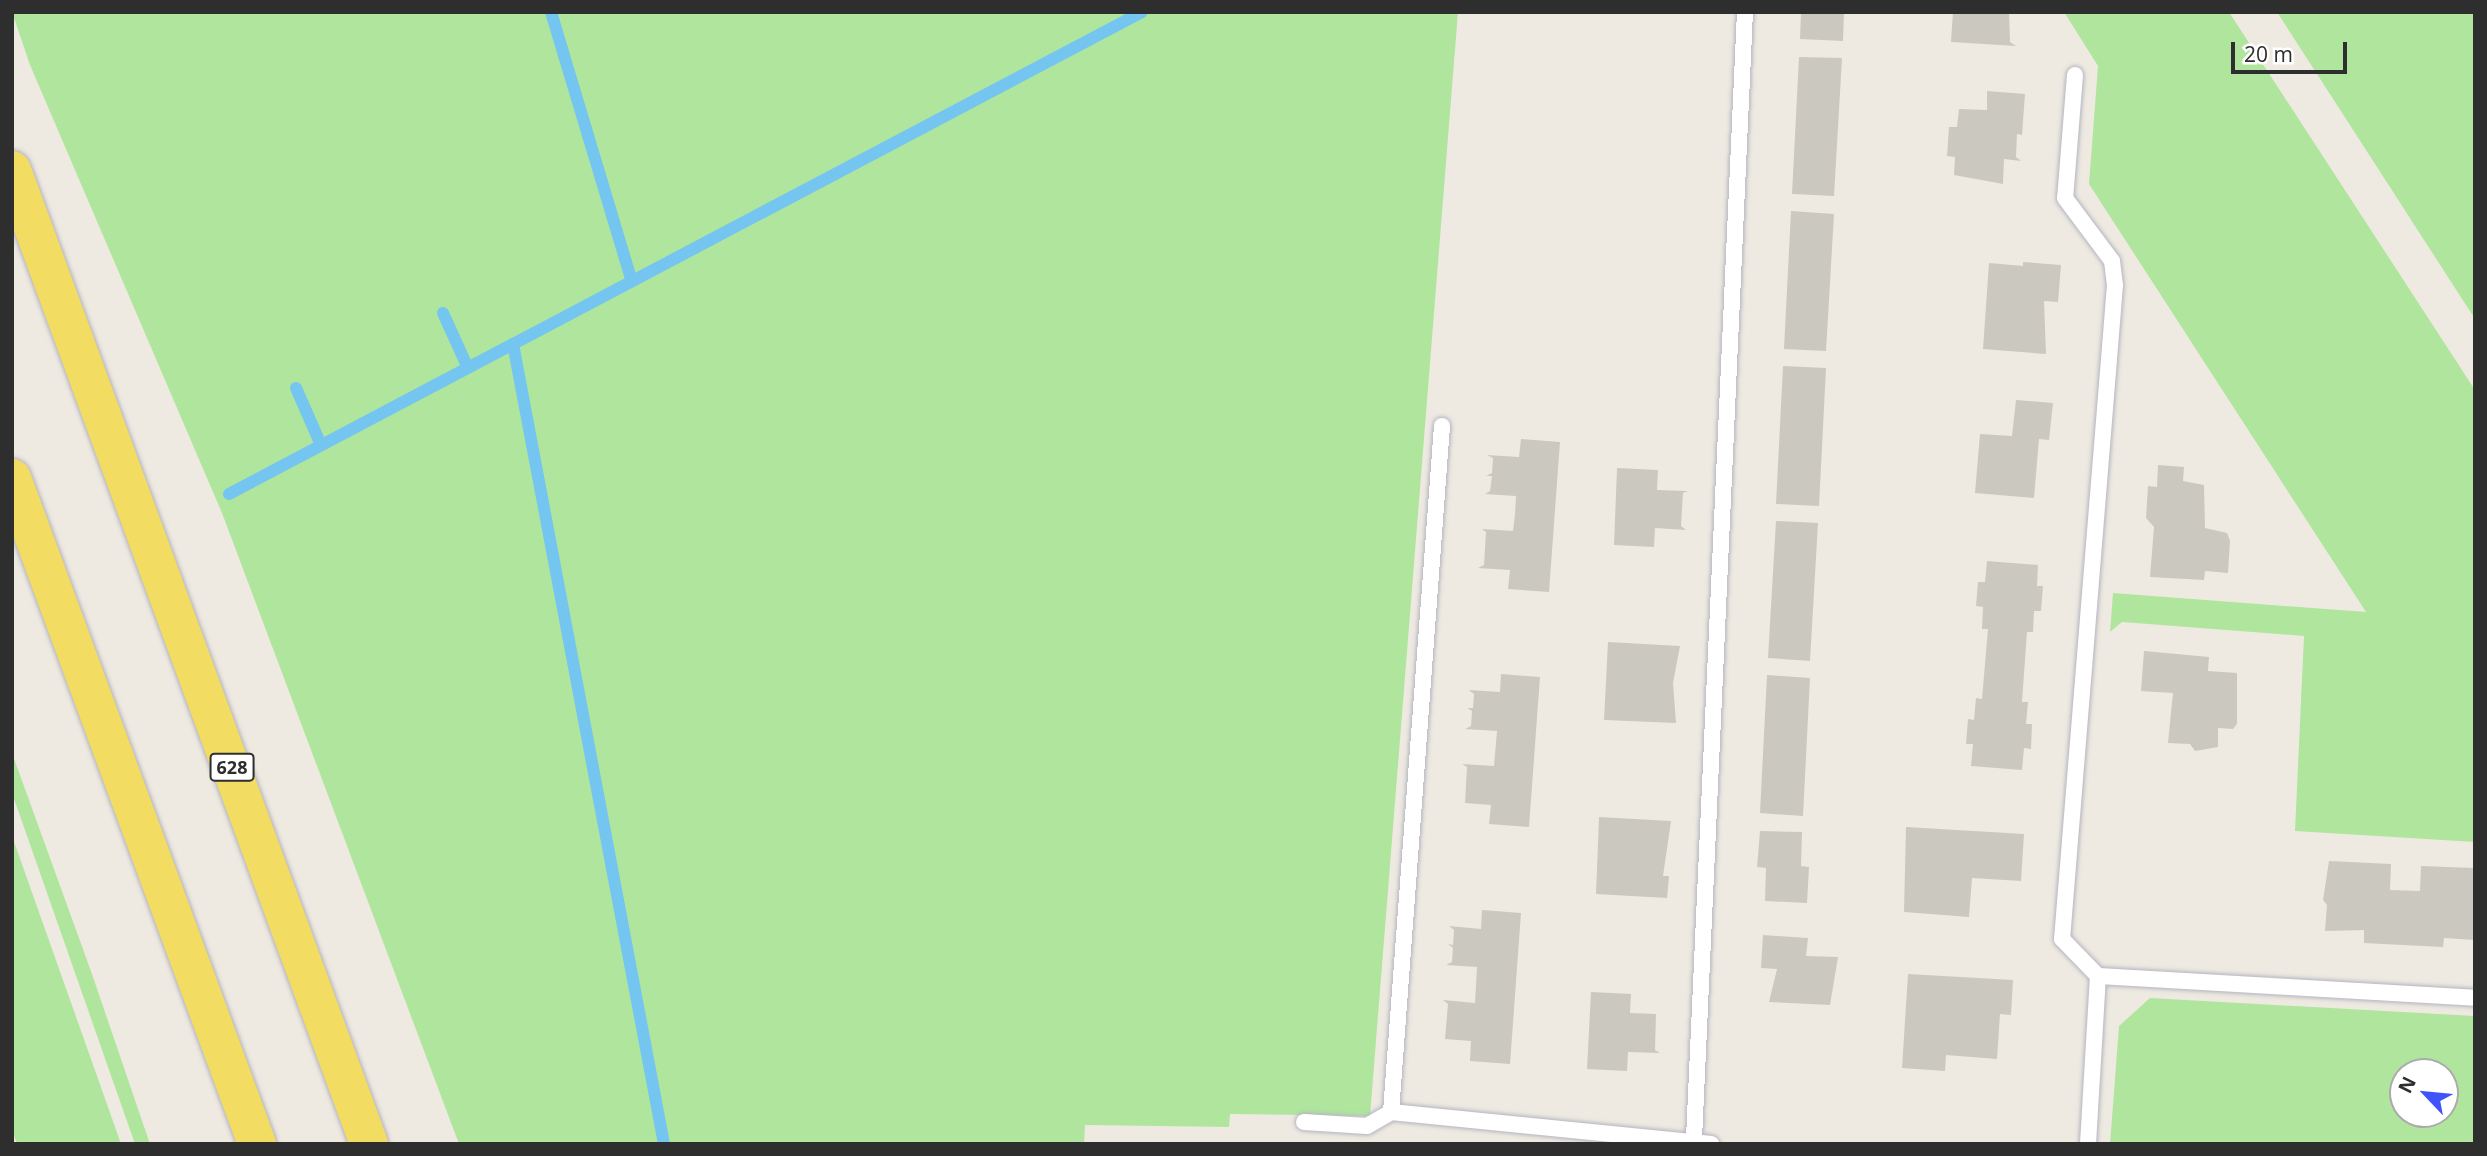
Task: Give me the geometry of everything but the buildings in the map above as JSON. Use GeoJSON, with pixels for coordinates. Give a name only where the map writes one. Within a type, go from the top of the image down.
{"type":"FeatureCollection","features":[{"type":"Feature","properties":{"kind":"main road","name":"628"},"geometry":{"type":"LineString","coordinates":[[12,170],[369,1144]]}},
{"type":"Feature","properties":{"kind":"main road"},"geometry":{"type":"LineString","coordinates":[[12,478],[257,1144]]}},
{"type":"Feature","properties":{"kind":"lane"},"geometry":{"type":"LineString","coordinates":[[1694,1139],[1745,12]]}},
{"type":"Feature","properties":{"kind":"lane"},"geometry":{"type":"LineString","coordinates":[[2075,75],[2065,198],[2112,261],[2115,285],[2062,939],[2098,976],[2475,998]]}},
{"type":"Feature","properties":{"kind":"lane"},"geometry":{"type":"LineString","coordinates":[[1391,1112],[1442,426]]}},
{"type":"Feature","properties":{"kind":"lane"},"geometry":{"type":"LineString","coordinates":[[2088,1144],[2098,976]]}},
{"type":"Feature","properties":{"kind":"lane"},"geometry":{"type":"LineString","coordinates":[[1304,1122],[1367,1126],[1391,1112],[1694,1139],[1711,1144]]}},
{"type":"Feature","properties":{"kind":"green space"},"geometry":{"type":"Polygon","coordinates":[[[12,12],[1458,12],[1370,1116],[1230,1114],[1229,1127],[1085,1125],[1084,1144],[459,1144],[222,513],[30,65],[12,12]]]}},
{"type":"Feature","properties":{"kind":"green space"},"geometry":{"type":"Polygon","coordinates":[[[2064,12],[2229,12],[2475,390],[2475,842],[2295,831],[2304,636],[2122,622],[2110,632],[2113,593],[2366,612],[2089,184],[2098,66],[2064,12]]]}},
{"type":"Feature","properties":{"kind":"green space"},"geometry":{"type":"Polygon","coordinates":[[[2277,12],[2475,12],[2475,319],[2277,12]]]}},
{"type":"Feature","properties":{"kind":"green space"},"geometry":{"type":"Polygon","coordinates":[[[12,753],[150,1144],[135,1144],[12,793],[12,753]]]}},
{"type":"Feature","properties":{"kind":"green space"},"geometry":{"type":"Polygon","coordinates":[[[12,836],[121,1144],[17,1144],[12,1130],[12,836]]]}},
{"type":"Feature","properties":{"kind":"green space"},"geometry":{"type":"Polygon","coordinates":[[[2150,998],[2475,1016],[2475,1144],[2110,1144],[2119,1026],[2150,998]]]}},
{"type":"Feature","properties":{"kind":"waterway"},"geometry":{"type":"LineString","coordinates":[[551,12],[631,279]]}},
{"type":"Feature","properties":{"kind":"waterway"},"geometry":{"type":"LineString","coordinates":[[229,494],[1142,12]]}},
{"type":"Feature","properties":{"kind":"waterway"},"geometry":{"type":"LineString","coordinates":[[443,313],[468,368]]}},
{"type":"Feature","properties":{"kind":"waterway"},"geometry":{"type":"LineString","coordinates":[[513,344],[664,1144]]}},
{"type":"Feature","properties":{"kind":"waterway"},"geometry":{"type":"LineString","coordinates":[[296,388],[321,445]]}}]}
